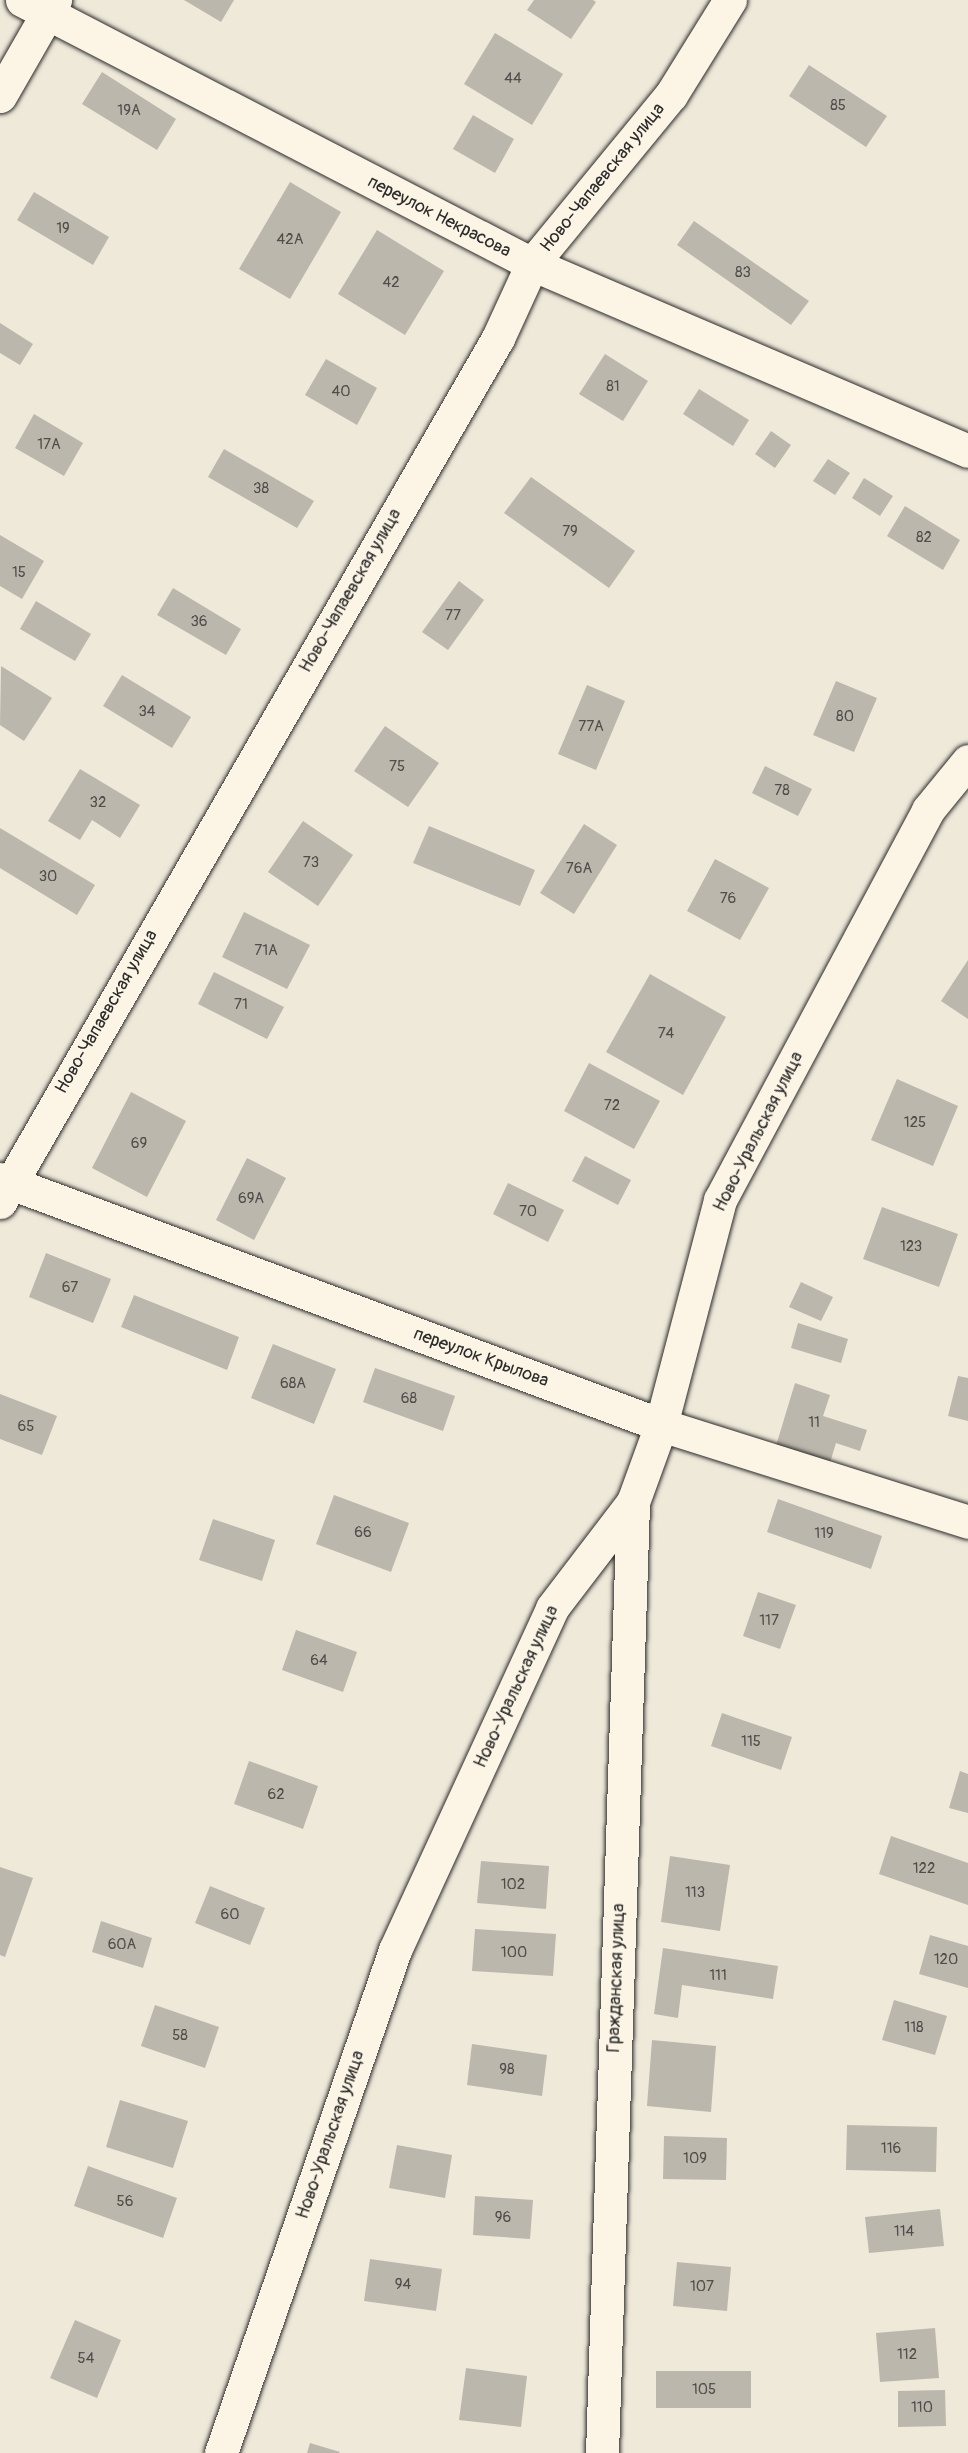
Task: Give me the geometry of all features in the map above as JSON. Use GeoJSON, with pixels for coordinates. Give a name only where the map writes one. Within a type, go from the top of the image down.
{"type":"FeatureCollection","features":[{"type":"Feature","properties":{"kind":"street","name":"Ново-Чапаевская улица"},"geometry":{"type":"LineString","coordinates":[[3,1188],[498,338],[532,264],[670,95],[730,0]]}},
{"type":"Feature","properties":{"kind":"street","name":"переулок Некрасова"},"geometry":{"type":"LineString","coordinates":[[41,5],[532,264],[968,452]]}},
{"type":"Feature","properties":{"kind":"street"},"geometry":{"type":"LineString","coordinates":[[0,96],[41,5]]}},
{"type":"Feature","properties":{"kind":"street","name":"Ново-Уральская улица"},"geometry":{"type":"LineString","coordinates":[[221,2453],[395,1950],[552,1608],[633,1503],[662,1425],[720,1200],[928,810],[968,761]]}},
{"type":"Feature","properties":{"kind":"street","name":"переулок Крылова"},"geometry":{"type":"LineString","coordinates":[[3,1188],[662,1425],[968,1522]]}},
{"type":"Feature","properties":{"kind":"street","name":"Гражданская улица"},"geometry":{"type":"LineString","coordinates":[[602,2453],[633,1503]]}},
{"type":"Feature","properties":{"kind":"building"},"geometry":{"type":"Polygon","coordinates":[[[184,0],[234,0],[221,22],[184,0]]]}},
{"type":"Feature","properties":{"kind":"building"},"geometry":{"type":"Polygon","coordinates":[[[534,0],[593,0],[596,2],[571,39],[527,10],[534,0]]]}},
{"type":"Feature","properties":{"kind":"building"},"geometry":{"type":"Polygon","coordinates":[[[495,33],[563,74],[532,125],[464,84],[495,33]]]}},
{"type":"Feature","properties":{"kind":"building"},"geometry":{"type":"Polygon","coordinates":[[[809,65],[887,116],[866,147],[789,96],[809,65]]]}},
{"type":"Feature","properties":{"kind":"building"},"geometry":{"type":"Polygon","coordinates":[[[102,72],[176,119],[157,150],[82,104],[102,72]]]}},
{"type":"Feature","properties":{"kind":"building"},"geometry":{"type":"Polygon","coordinates":[[[473,115],[514,139],[495,173],[453,149],[473,115]]]}},
{"type":"Feature","properties":{"kind":"building"},"geometry":{"type":"Polygon","coordinates":[[[290,182],[341,212],[290,299],[239,269],[290,182]]]}},
{"type":"Feature","properties":{"kind":"building"},"geometry":{"type":"Polygon","coordinates":[[[34,192],[109,237],[93,265],[17,220],[34,192]]]}},
{"type":"Feature","properties":{"kind":"building"},"geometry":{"type":"Polygon","coordinates":[[[694,221],[809,301],[791,325],[677,245],[694,221]]]}},
{"type":"Feature","properties":{"kind":"building"},"geometry":{"type":"Polygon","coordinates":[[[377,230],[444,271],[405,335],[338,294],[377,230]]]}},
{"type":"Feature","properties":{"kind":"building"},"geometry":{"type":"Polygon","coordinates":[[[0,323],[33,344],[20,365],[0,353],[0,323]]]}},
{"type":"Feature","properties":{"kind":"building"},"geometry":{"type":"Polygon","coordinates":[[[605,354],[648,381],[623,421],[579,394],[605,354]]]}},
{"type":"Feature","properties":{"kind":"building"},"geometry":{"type":"Polygon","coordinates":[[[326,359],[377,388],[357,425],[305,395],[326,359]]]}},
{"type":"Feature","properties":{"kind":"building"},"geometry":{"type":"Polygon","coordinates":[[[699,389],[749,420],[733,446],[683,414],[699,389]]]}},
{"type":"Feature","properties":{"kind":"building"},"geometry":{"type":"Polygon","coordinates":[[[34,414],[83,443],[64,476],[15,448],[34,414]]]}},
{"type":"Feature","properties":{"kind":"building"},"geometry":{"type":"Polygon","coordinates":[[[771,431],[791,445],[775,468],[755,454],[771,431]]]}},
{"type":"Feature","properties":{"kind":"building"},"geometry":{"type":"Polygon","coordinates":[[[224,449],[314,501],[297,528],[208,477],[224,449]]]}},
{"type":"Feature","properties":{"kind":"building"},"geometry":{"type":"Polygon","coordinates":[[[828,459],[850,473],[835,495],[813,481],[828,459]]]}},
{"type":"Feature","properties":{"kind":"building"},"geometry":{"type":"Polygon","coordinates":[[[531,477],[635,551],[609,588],[504,513],[531,477]]]}},
{"type":"Feature","properties":{"kind":"building"},"geometry":{"type":"Polygon","coordinates":[[[864,478],[893,496],[880,516],[852,498],[864,478]]]}},
{"type":"Feature","properties":{"kind":"building"},"geometry":{"type":"Polygon","coordinates":[[[905,506],[960,540],[943,570],[887,536],[905,506]]]}},
{"type":"Feature","properties":{"kind":"building"},"geometry":{"type":"Polygon","coordinates":[[[0,535],[44,561],[22,599],[0,586],[0,535]]]}},
{"type":"Feature","properties":{"kind":"building"},"geometry":{"type":"Polygon","coordinates":[[[459,581],[484,600],[448,650],[422,632],[459,581]]]}},
{"type":"Feature","properties":{"kind":"building"},"geometry":{"type":"Polygon","coordinates":[[[173,588],[241,629],[226,655],[157,615],[173,588]]]}},
{"type":"Feature","properties":{"kind":"building"},"geometry":{"type":"Polygon","coordinates":[[[36,601],[91,634],[75,661],[20,629],[36,601]]]}},
{"type":"Feature","properties":{"kind":"building"},"geometry":{"type":"Polygon","coordinates":[[[1,666],[52,698],[24,741],[0,725],[1,666]]]}},
{"type":"Feature","properties":{"kind":"building"},"geometry":{"type":"Polygon","coordinates":[[[122,675],[191,717],[172,748],[103,706],[122,675]]]}},
{"type":"Feature","properties":{"kind":"building"},"geometry":{"type":"Polygon","coordinates":[[[836,681],[877,698],[854,752],[813,735],[836,681]]]}},
{"type":"Feature","properties":{"kind":"building"},"geometry":{"type":"Polygon","coordinates":[[[587,685],[625,701],[596,770],[558,754],[587,685]]]}},
{"type":"Feature","properties":{"kind":"building"},"geometry":{"type":"Polygon","coordinates":[[[385,726],[439,763],[408,807],[354,771],[385,726]]]}},
{"type":"Feature","properties":{"kind":"building"},"geometry":{"type":"Polygon","coordinates":[[[765,766],[812,789],[798,816],[752,793],[765,766]]]}},
{"type":"Feature","properties":{"kind":"building"},"geometry":{"type":"Polygon","coordinates":[[[80,769],[140,805],[120,838],[92,820],[80,840],[48,821],[80,769]]]}},
{"type":"Feature","properties":{"kind":"building"},"geometry":{"type":"Polygon","coordinates":[[[303,821],[353,855],[318,906],[268,872],[303,821]]]}},
{"type":"Feature","properties":{"kind":"building"},"geometry":{"type":"Polygon","coordinates":[[[584,824],[617,845],[574,914],[540,893],[584,824]]]}},
{"type":"Feature","properties":{"kind":"building"},"geometry":{"type":"Polygon","coordinates":[[[429,826],[535,870],[520,906],[413,863],[429,826]]]}},
{"type":"Feature","properties":{"kind":"building"},"geometry":{"type":"Polygon","coordinates":[[[0,828],[95,885],[77,915],[0,868],[0,828]]]}},
{"type":"Feature","properties":{"kind":"building"},"geometry":{"type":"Polygon","coordinates":[[[715,859],[769,888],[740,940],[687,911],[715,859]]]}},
{"type":"Feature","properties":{"kind":"building"},"geometry":{"type":"Polygon","coordinates":[[[244,912],[310,945],[287,989],[222,957],[244,912]]]}},
{"type":"Feature","properties":{"kind":"building"},"geometry":{"type":"Polygon","coordinates":[[[968,960],[968,1019],[941,1001],[968,960]]]}},
{"type":"Feature","properties":{"kind":"building"},"geometry":{"type":"Polygon","coordinates":[[[214,972],[284,1007],[267,1039],[198,1004],[214,972]]]}},
{"type":"Feature","properties":{"kind":"building"},"geometry":{"type":"Polygon","coordinates":[[[650,974],[726,1017],[683,1095],[606,1052],[650,974]]]}},
{"type":"Feature","properties":{"kind":"building"},"geometry":{"type":"Polygon","coordinates":[[[589,1063],[660,1101],[634,1149],[564,1111],[589,1063]]]}},
{"type":"Feature","properties":{"kind":"building"},"geometry":{"type":"Polygon","coordinates":[[[897,1079],[958,1106],[933,1166],[871,1140],[897,1079]]]}},
{"type":"Feature","properties":{"kind":"building"},"geometry":{"type":"Polygon","coordinates":[[[131,1092],[186,1121],[147,1197],[92,1168],[131,1092]]]}},
{"type":"Feature","properties":{"kind":"building"},"geometry":{"type":"Polygon","coordinates":[[[585,1156],[631,1180],[618,1205],[572,1181],[585,1156]]]}},
{"type":"Feature","properties":{"kind":"building"},"geometry":{"type":"Polygon","coordinates":[[[247,1158],[286,1178],[254,1240],[216,1220],[247,1158]]]}},
{"type":"Feature","properties":{"kind":"building"},"geometry":{"type":"Polygon","coordinates":[[[508,1183],[564,1210],[548,1242],[493,1214],[508,1183]]]}},
{"type":"Feature","properties":{"kind":"building"},"geometry":{"type":"Polygon","coordinates":[[[882,1207],[958,1234],[939,1287],[863,1259],[882,1207]]]}},
{"type":"Feature","properties":{"kind":"building"},"geometry":{"type":"Polygon","coordinates":[[[46,1253],[111,1279],[93,1323],[29,1297],[46,1253]]]}},
{"type":"Feature","properties":{"kind":"building"},"geometry":{"type":"Polygon","coordinates":[[[801,1282],[833,1297],[821,1321],[789,1307],[801,1282]]]}},
{"type":"Feature","properties":{"kind":"building"},"geometry":{"type":"Polygon","coordinates":[[[134,1295],[239,1337],[227,1370],[121,1327],[134,1295]]]}},
{"type":"Feature","properties":{"kind":"building"},"geometry":{"type":"Polygon","coordinates":[[[798,1323],[848,1339],[841,1363],[791,1348],[798,1323]]]}},
{"type":"Feature","properties":{"kind":"building"},"geometry":{"type":"Polygon","coordinates":[[[273,1344],[336,1369],[314,1424],[251,1398],[273,1344]]]}},
{"type":"Feature","properties":{"kind":"building"},"geometry":{"type":"Polygon","coordinates":[[[375,1368],[455,1396],[443,1431],[363,1402],[375,1368]]]}},
{"type":"Feature","properties":{"kind":"building"},"geometry":{"type":"Polygon","coordinates":[[[958,1376],[968,1378],[968,1421],[948,1416],[958,1376]]]}},
{"type":"Feature","properties":{"kind":"building"},"geometry":{"type":"Polygon","coordinates":[[[795,1383],[830,1395],[823,1416],[867,1430],[860,1451],[836,1443],[829,1466],[775,1449],[795,1383]]]}},
{"type":"Feature","properties":{"kind":"building"},"geometry":{"type":"Polygon","coordinates":[[[0,1394],[57,1416],[42,1455],[0,1439],[0,1394]]]}},
{"type":"Feature","properties":{"kind":"building"},"geometry":{"type":"Polygon","coordinates":[[[334,1495],[409,1523],[391,1572],[316,1544],[334,1495]]]}},
{"type":"Feature","properties":{"kind":"building"},"geometry":{"type":"Polygon","coordinates":[[[778,1499],[882,1536],[871,1569],[767,1532],[778,1499]]]}},
{"type":"Feature","properties":{"kind":"building"},"geometry":{"type":"Polygon","coordinates":[[[213,1519],[275,1540],[262,1581],[199,1560],[213,1519]]]}},
{"type":"Feature","properties":{"kind":"building"},"geometry":{"type":"Polygon","coordinates":[[[758,1592],[796,1605],[780,1649],[743,1636],[758,1592]]]}},
{"type":"Feature","properties":{"kind":"building"},"geometry":{"type":"Polygon","coordinates":[[[296,1630],[357,1652],[343,1692],[282,1670],[296,1630]]]}},
{"type":"Feature","properties":{"kind":"building"},"geometry":{"type":"Polygon","coordinates":[[[722,1713],[792,1737],[781,1770],[711,1746],[722,1713]]]}},
{"type":"Feature","properties":{"kind":"building"},"geometry":{"type":"Polygon","coordinates":[[[249,1761],[318,1786],[303,1829],[234,1804],[249,1761]]]}},
{"type":"Feature","properties":{"kind":"building"},"geometry":{"type":"Polygon","coordinates":[[[960,1771],[968,1774],[968,1813],[949,1808],[960,1771]]]}},
{"type":"Feature","properties":{"kind":"building"},"geometry":{"type":"Polygon","coordinates":[[[891,1836],[968,1863],[968,1905],[879,1874],[891,1836]]]}},
{"type":"Feature","properties":{"kind":"building"},"geometry":{"type":"Polygon","coordinates":[[[670,1856],[730,1865],[720,1931],[661,1922],[670,1856]]]}},
{"type":"Feature","properties":{"kind":"building"},"geometry":{"type":"Polygon","coordinates":[[[481,1861],[549,1866],[546,1909],[477,1903],[481,1861]]]}},
{"type":"Feature","properties":{"kind":"building"},"geometry":{"type":"Polygon","coordinates":[[[0,1867],[33,1878],[5,1957],[0,1955],[0,1867]]]}},
{"type":"Feature","properties":{"kind":"building"},"geometry":{"type":"Polygon","coordinates":[[[210,1886],[265,1908],[250,1945],[195,1923],[210,1886]]]}},
{"type":"Feature","properties":{"kind":"building"},"geometry":{"type":"Polygon","coordinates":[[[101,1921],[152,1938],[143,1968],[92,1952],[101,1921]]]}},
{"type":"Feature","properties":{"kind":"building"},"geometry":{"type":"Polygon","coordinates":[[[475,1929],[556,1934],[553,1976],[472,1971],[475,1929]]]}},
{"type":"Feature","properties":{"kind":"building"},"geometry":{"type":"Polygon","coordinates":[[[930,1935],[968,1946],[968,1988],[919,1974],[930,1935]]]}},
{"type":"Feature","properties":{"kind":"building"},"geometry":{"type":"Polygon","coordinates":[[[663,1948],[778,1966],[773,1999],[682,1985],[678,2018],[654,2014],[663,1948]]]}},
{"type":"Feature","properties":{"kind":"building"},"geometry":{"type":"Polygon","coordinates":[[[894,2000],[947,2016],[935,2055],[882,2040],[894,2000]]]}},
{"type":"Feature","properties":{"kind":"building"},"geometry":{"type":"Polygon","coordinates":[[[155,2005],[219,2027],[205,2068],[141,2046],[155,2005]]]}},
{"type":"Feature","properties":{"kind":"building"},"geometry":{"type":"Polygon","coordinates":[[[652,2040],[716,2046],[711,2112],[647,2106],[652,2040]]]}},
{"type":"Feature","properties":{"kind":"building"},"geometry":{"type":"Polygon","coordinates":[[[472,2044],[547,2055],[542,2096],[467,2085],[472,2044]]]}},
{"type":"Feature","properties":{"kind":"building"},"geometry":{"type":"Polygon","coordinates":[[[120,2100],[188,2121],[173,2168],[106,2147],[120,2100]]]}},
{"type":"Feature","properties":{"kind":"building"},"geometry":{"type":"Polygon","coordinates":[[[847,2125],[937,2127],[936,2172],[846,2170],[847,2125]]]}},
{"type":"Feature","properties":{"kind":"building"},"geometry":{"type":"Polygon","coordinates":[[[664,2136],[727,2138],[726,2180],[663,2179],[664,2136]]]}},
{"type":"Feature","properties":{"kind":"building"},"geometry":{"type":"Polygon","coordinates":[[[397,2145],[452,2155],[445,2198],[389,2188],[397,2145]]]}},
{"type":"Feature","properties":{"kind":"building"},"geometry":{"type":"Polygon","coordinates":[[[88,2166],[177,2198],[163,2238],[74,2206],[88,2166]]]}},
{"type":"Feature","properties":{"kind":"building"},"geometry":{"type":"Polygon","coordinates":[[[475,2196],[533,2200],[530,2239],[473,2235],[475,2196]]]}},
{"type":"Feature","properties":{"kind":"building"},"geometry":{"type":"Polygon","coordinates":[[[940,2209],[944,2246],[869,2253],[865,2217],[940,2209]]]}},
{"type":"Feature","properties":{"kind":"building"},"geometry":{"type":"Polygon","coordinates":[[[370,2259],[442,2269],[436,2311],[364,2301],[370,2259]]]}},
{"type":"Feature","properties":{"kind":"building"},"geometry":{"type":"Polygon","coordinates":[[[677,2262],[731,2267],[727,2311],[673,2306],[677,2262]]]}},
{"type":"Feature","properties":{"kind":"building"},"geometry":{"type":"Polygon","coordinates":[[[75,2320],[121,2340],[97,2398],[50,2378],[75,2320]]]}},
{"type":"Feature","properties":{"kind":"building"},"geometry":{"type":"Polygon","coordinates":[[[935,2328],[939,2378],[880,2382],[876,2333],[935,2328]]]}},
{"type":"Feature","properties":{"kind":"building"},"geometry":{"type":"Polygon","coordinates":[[[466,2368],[527,2376],[521,2427],[459,2420],[466,2368]]]}},
{"type":"Feature","properties":{"kind":"building"},"geometry":{"type":"Polygon","coordinates":[[[656,2371],[751,2371],[751,2408],[656,2408],[656,2371]]]}},
{"type":"Feature","properties":{"kind":"building"},"geometry":{"type":"Polygon","coordinates":[[[945,2390],[946,2426],[898,2427],[898,2391],[945,2390]]]}},
{"type":"Feature","properties":{"kind":"building"},"geometry":{"type":"Polygon","coordinates":[[[310,2443],[340,2452],[307,2453],[310,2443]]]}}]}
